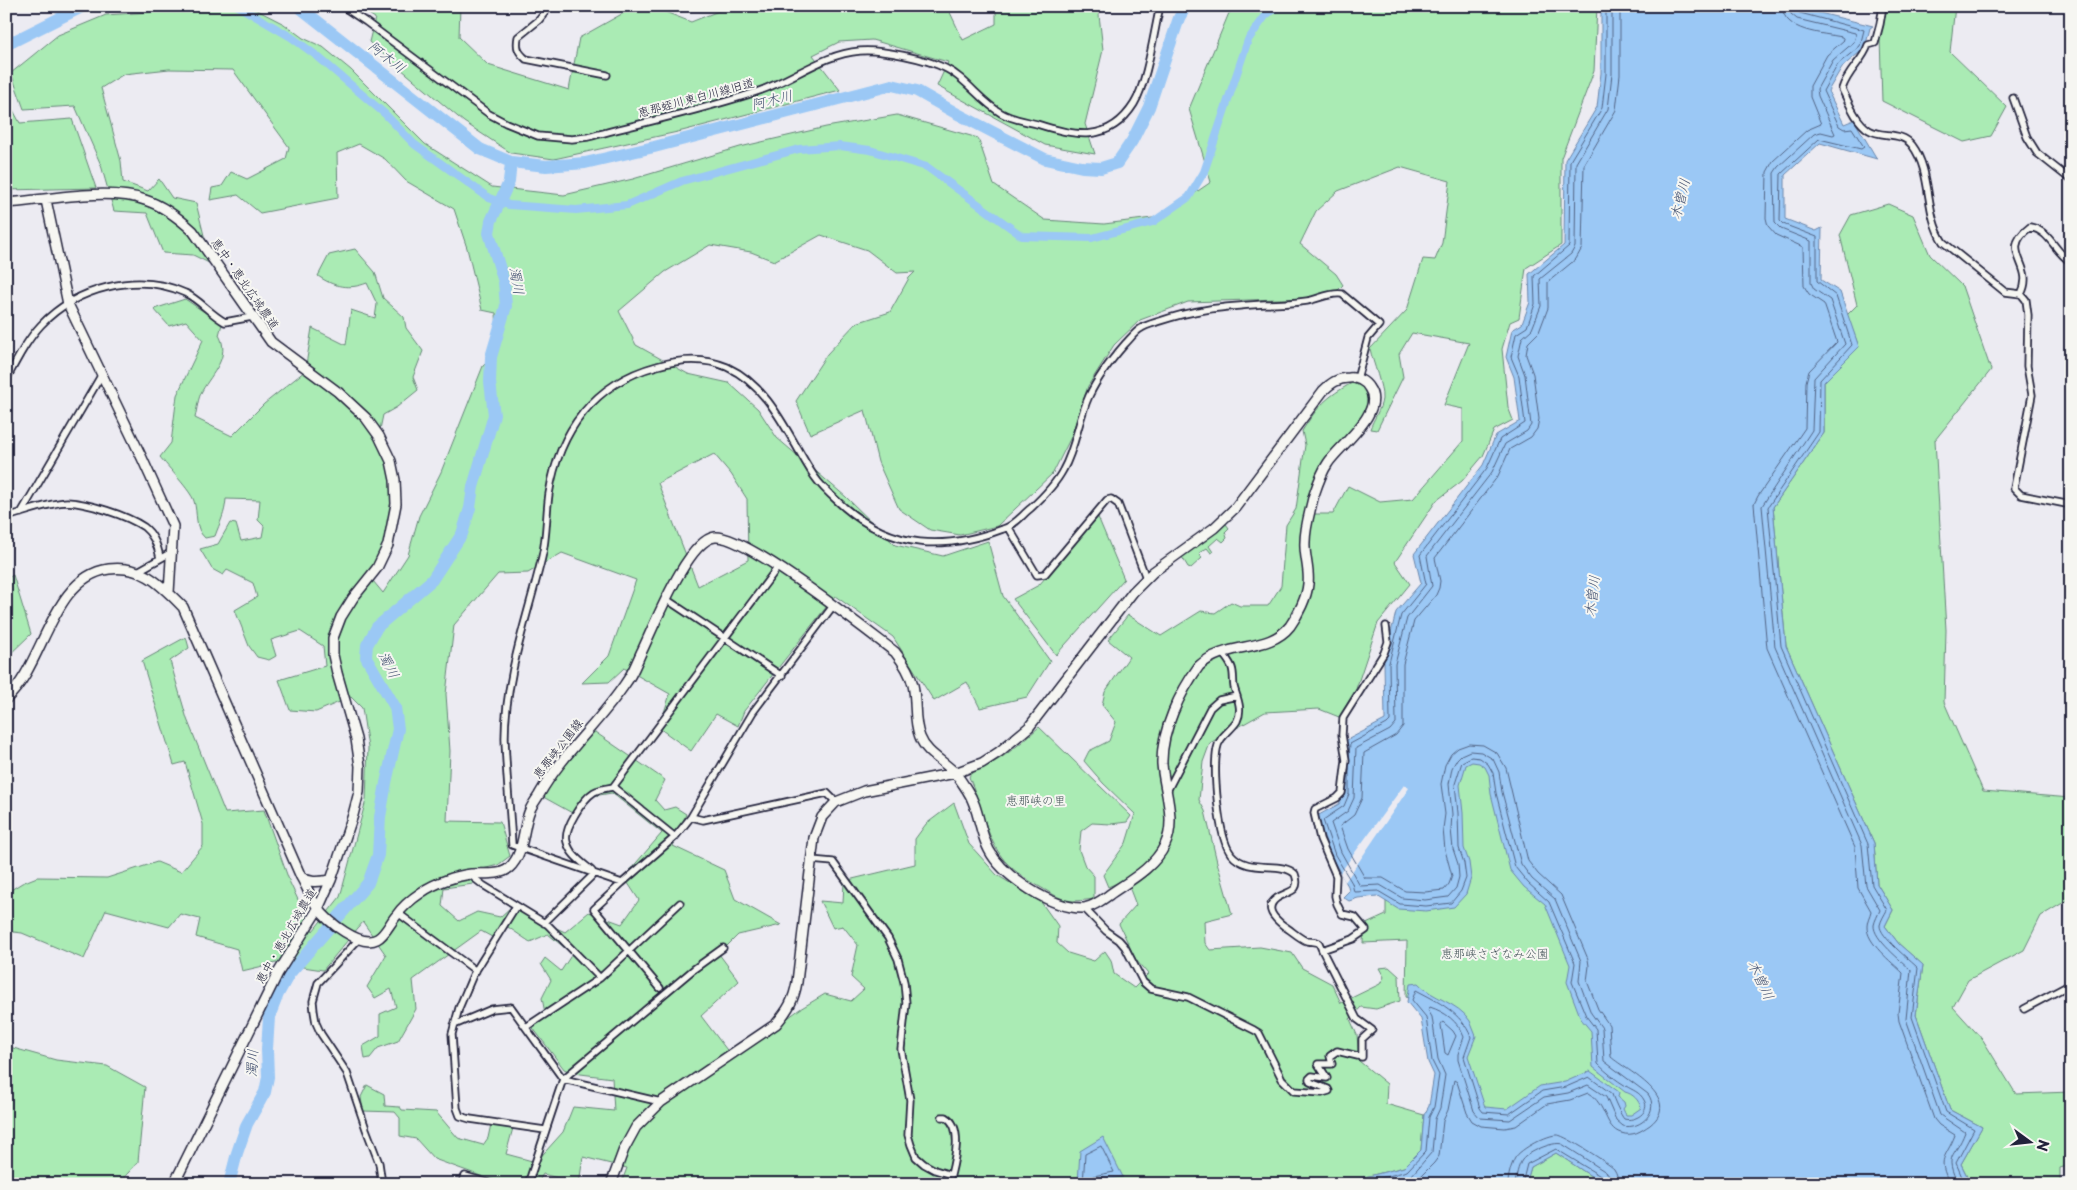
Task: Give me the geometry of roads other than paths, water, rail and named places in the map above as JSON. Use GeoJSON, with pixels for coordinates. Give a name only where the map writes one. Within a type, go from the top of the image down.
{"type":"FeatureCollection","features":[{"type":"Feature","properties":{"kind":"street","name":"恵那蛭川東白川線旧道"},"geometry":{"type":"LineString","coordinates":[[342,6],[496,118],[538,136],[572,139],[588,137],[711,106],[761,90],[829,57],[875,50],[947,69],[994,108],[1008,116],[1071,134],[1096,134],[1126,115],[1134,103],[1140,90],[1160,6]]}},
{"type":"Feature","properties":{"kind":"street"},"geometry":{"type":"LineString","coordinates":[[550,6],[539,20],[518,38],[518,50],[521,55],[526,59],[607,75]]}},
{"type":"Feature","properties":{"kind":"street"},"geometry":{"type":"LineString","coordinates":[[1883,6],[1875,43],[1868,45],[1866,52],[1851,69],[1842,89],[1855,115],[1867,129],[1875,133],[1895,135],[1910,142],[1913,146],[1923,170],[1933,221],[1937,233],[1944,242],[2005,292],[2021,294],[2026,300],[2028,316],[2027,366],[2032,395],[2014,488],[2021,495],[2071,505]]}},
{"type":"Feature","properties":{"kind":"street"},"geometry":{"type":"LineString","coordinates":[[2013,98],[2026,137],[2036,153],[2071,180]]}},
{"type":"Feature","properties":{"kind":"street","name":"恵中・恵北広域農道"},"geometry":{"type":"LineString","coordinates":[[6,204],[101,195],[126,196],[144,199],[163,207],[180,218],[193,231],[271,342],[338,392],[366,418],[379,436],[391,461],[395,480],[396,504],[388,545],[377,568],[352,598],[340,617],[333,638],[333,655],[356,740],[360,766],[359,792],[353,815],[331,880],[318,909],[278,972],[174,1184]]}},
{"type":"Feature","properties":{"kind":"street"},"geometry":{"type":"LineString","coordinates":[[46,200],[68,304],[173,526],[169,593]]}},
{"type":"Feature","properties":{"kind":"street"},"geometry":{"type":"LineString","coordinates":[[2021,294],[2025,287],[2025,272],[2016,246],[2020,235],[2030,228],[2039,229],[2049,237],[2067,260],[2071,262]]}},
{"type":"Feature","properties":{"kind":"street"},"geometry":{"type":"LineString","coordinates":[[6,380],[42,324],[68,304],[107,287],[146,282],[161,284],[186,293],[224,322],[252,317]]}},
{"type":"Feature","properties":{"kind":"street"},"geometry":{"type":"LineString","coordinates":[[622,883],[512,845],[505,736],[517,650],[543,553],[549,492],[560,455],[586,407],[606,388],[625,378],[670,362],[708,361],[728,368],[759,391],[780,418],[824,489],[860,521],[882,533],[907,541],[953,542],[970,540],[1009,528],[1048,492],[1062,473],[1069,458],[1088,398],[1100,376],[1115,355],[1140,328],[1176,316],[1213,307],[1301,301],[1335,293],[1342,294],[1379,325],[1368,338],[1357,379]]}},
{"type":"Feature","properties":{"kind":"street"},"geometry":{"type":"LineString","coordinates":[[21,513],[102,374]]}},
{"type":"Feature","properties":{"kind":"street"},"geometry":{"type":"LineString","coordinates":[[611,1184],[624,1149],[636,1127],[662,1102],[776,1024],[789,1009],[795,997],[814,838],[822,817],[836,802],[864,791],[955,773],[989,760],[1029,726],[1133,592],[1146,578],[1214,528],[1235,508],[1329,385],[1342,378],[1362,381],[1370,390],[1372,402],[1363,425],[1344,443],[1327,465],[1318,484],[1305,534],[1308,584],[1295,618],[1291,625],[1278,637],[1267,642],[1222,652],[1204,661],[1194,673],[1166,731],[1162,750],[1169,830],[1165,846],[1156,860],[1102,900],[1084,908],[1106,931],[1119,940],[1143,982],[1151,989],[1188,997],[1259,1033],[1282,1079],[1294,1091],[1329,1091],[1310,1082],[1309,1079],[1312,1076],[1327,1078],[1318,1064],[1332,1064],[1330,1056],[1337,1051],[1362,1057],[1362,1038],[1372,1030],[1357,1019],[1319,943],[1304,940],[1276,920],[1272,914],[1271,907],[1275,900],[1292,891],[1296,886],[1295,874],[1288,869],[1243,863],[1235,858],[1225,842],[1218,798],[1217,748],[1224,735],[1237,721],[1239,703],[1232,670],[1222,652]]}},
{"type":"Feature","properties":{"kind":"street"},"geometry":{"type":"LineString","coordinates":[[1009,528],[1037,575],[1045,574],[1107,500],[1111,499],[1118,504],[1146,578]]}},
{"type":"Feature","properties":{"kind":"street"},"geometry":{"type":"LineString","coordinates":[[6,517],[65,502],[84,504],[122,517],[145,528],[158,548],[160,558]]}},
{"type":"Feature","properties":{"kind":"street","name":"恵那峡公園線"},"geometry":{"type":"LineString","coordinates":[[358,940],[366,942],[377,939],[398,913],[422,892],[442,882],[469,874],[502,872],[509,868],[516,860],[530,811],[550,775],[626,683],[666,598],[690,556],[705,541],[714,537],[736,542],[778,567],[895,652],[906,665],[913,686],[915,720],[920,738],[931,753],[955,773],[969,792],[989,850],[1001,867],[1026,886],[1064,906],[1084,908]]}},
{"type":"Feature","properties":{"kind":"street"},"geometry":{"type":"LineString","coordinates":[[138,571],[172,552]]}},
{"type":"Feature","properties":{"kind":"street"},"geometry":{"type":"LineString","coordinates":[[594,874],[572,853],[566,841],[570,822],[587,799],[595,792],[612,787],[778,567]]}},
{"type":"Feature","properties":{"kind":"street"},"geometry":{"type":"LineString","coordinates":[[6,699],[16,689],[31,664],[62,602],[77,585],[102,570],[119,568],[138,571],[154,580],[183,607],[302,877],[318,909],[328,920],[358,940],[318,983],[313,1001],[316,1023],[321,1034],[347,1073],[379,1163],[382,1184]]}},
{"type":"Feature","properties":{"kind":"street"},"geometry":{"type":"LineString","coordinates":[[666,598],[782,676]]}},
{"type":"Feature","properties":{"kind":"street"},"geometry":{"type":"LineString","coordinates":[[660,988],[594,909],[675,836],[691,817],[753,712],[834,606]]}},
{"type":"Feature","properties":{"kind":"street"},"geometry":{"type":"LineString","coordinates":[[1322,950],[1353,939],[1366,930],[1356,917],[1342,914],[1336,904],[1336,876],[1320,839],[1314,813],[1316,809],[1337,798],[1342,793],[1346,760],[1342,723],[1384,653],[1388,642],[1386,626]]}},
{"type":"Feature","properties":{"kind":"street"},"geometry":{"type":"LineString","coordinates":[[1166,793],[1210,708],[1220,700],[1237,696]]}},
{"type":"Feature","properties":{"kind":"street"},"geometry":{"type":"LineString","coordinates":[[612,787],[675,836]]}},
{"type":"Feature","properties":{"kind":"street"},"geometry":{"type":"LineString","coordinates":[[691,817],[703,820],[827,794],[836,802]]}},
{"type":"Feature","properties":{"kind":"street"},"geometry":{"type":"LineString","coordinates":[[811,860],[833,862],[888,938],[898,959],[904,982],[906,1003],[901,1049],[910,1100],[908,1135],[916,1157],[935,1170],[951,1174],[957,1145],[952,1122],[946,1117],[942,1117]]}},
{"type":"Feature","properties":{"kind":"street"},"geometry":{"type":"LineString","coordinates":[[469,874],[483,886],[544,924],[600,978]]}},
{"type":"Feature","properties":{"kind":"street"},"geometry":{"type":"LineString","coordinates":[[544,924],[594,874]]}},
{"type":"Feature","properties":{"kind":"street"},"geometry":{"type":"LineString","coordinates":[[302,877],[314,882],[331,880]]}},
{"type":"Feature","properties":{"kind":"street"},"geometry":{"type":"LineString","coordinates":[[526,1027],[600,978],[680,903]]}},
{"type":"Feature","properties":{"kind":"street"},"geometry":{"type":"LineString","coordinates":[[516,906],[476,971],[459,1008],[454,1025],[452,1034],[457,1108],[460,1116],[545,1130]]}},
{"type":"Feature","properties":{"kind":"street"},"geometry":{"type":"LineString","coordinates":[[398,913],[476,971]]}},
{"type":"Feature","properties":{"kind":"street"},"geometry":{"type":"LineString","coordinates":[[528,1184],[563,1079],[694,969],[723,948]]}},
{"type":"Feature","properties":{"kind":"street"},"geometry":{"type":"LineString","coordinates":[[2024,1009],[2071,984]]}},
{"type":"Feature","properties":{"kind":"street"},"geometry":{"type":"LineString","coordinates":[[454,1025],[492,1009],[504,1006],[512,1007],[563,1079],[662,1102]]}},
{"type":"Feature","properties":{"kind":"street"},"geometry":{"type":"LineString","coordinates":[[461,1184],[465,1176],[492,1184]]}},
{"type":"Feature","properties":{"kind":"water","name":"木曽川"},"geometry":{"type":"Polygon","coordinates":[[[1601,6],[1791,6],[1873,26],[1870,28],[1865,48],[1842,67],[1828,91],[1844,124],[1854,120],[1877,159],[1820,143],[1785,175],[1785,219],[1816,231],[1822,228],[1821,280],[1840,292],[1859,347],[1824,382],[1824,433],[1773,507],[1786,646],[1874,843],[1877,884],[1893,910],[1885,926],[1899,944],[1923,965],[1916,1015],[1950,1110],[1982,1127],[1961,1164],[1971,1184],[1603,1184],[1556,1153],[1531,1167],[1526,1184],[1338,1184],[1404,1167],[1421,1150],[1424,1115],[1429,1106],[1434,1075],[1428,1062],[1421,1019],[1407,1002],[1410,984],[1418,983],[1430,993],[1459,1009],[1470,1021],[1476,1036],[1468,1056],[1485,1107],[1507,1109],[1540,1086],[1565,1082],[1590,1071],[1619,1092],[1618,1097],[1624,1102],[1625,1106],[1623,1109],[1626,1115],[1631,1115],[1641,1108],[1639,1102],[1633,1096],[1593,1067],[1591,1031],[1581,1019],[1567,982],[1570,965],[1545,904],[1524,887],[1510,870],[1491,794],[1489,775],[1485,767],[1479,763],[1472,762],[1466,765],[1460,785],[1464,848],[1469,862],[1471,878],[1466,894],[1454,907],[1426,911],[1398,909],[1377,896],[1349,901],[1343,897],[1349,891],[1348,886],[1331,857],[1317,816],[1339,804],[1344,794],[1345,741],[1385,720],[1384,662],[1396,612],[1421,583],[1414,554],[1483,465],[1496,435],[1520,421],[1514,377],[1506,357],[1512,330],[1522,324],[1530,302],[1529,274],[1564,245],[1565,160],[1597,107],[1601,73],[1601,6]]]}},
{"type":"Feature","properties":{"kind":"water"},"geometry":{"type":"Polygon","coordinates":[[[1103,1137],[1123,1177],[1078,1183],[1080,1151],[1103,1137]]]}},
{"type":"Feature","properties":{"kind":"waterway","name":"阿木川"},"geometry":{"type":"LineString","coordinates":[[6,45],[84,6]]}},
{"type":"Feature","properties":{"kind":"waterway"},"geometry":{"type":"LineString","coordinates":[[119,6],[135,6]]}},
{"type":"Feature","properties":{"kind":"waterway"},"geometry":{"type":"LineString","coordinates":[[238,6],[291,37],[317,56],[385,114],[414,144],[489,198],[509,205],[576,210],[627,205],[682,181],[799,149],[840,146],[870,150],[927,167],[1022,236],[1092,238],[1153,222],[1189,197],[1204,172],[1248,40],[1266,15],[1278,6]]}},
{"type":"Feature","properties":{"kind":"waterway","name":"阿木川"},"geometry":{"type":"LineString","coordinates":[[298,6],[480,149],[511,162],[546,166],[585,163],[892,85],[917,91],[1045,159],[1082,167],[1101,168],[1117,163],[1132,141],[1149,107],[1179,18],[1186,6]]}},
{"type":"Feature","properties":{"kind":"waterway"},"geometry":{"type":"LineString","coordinates":[[1883,17],[1887,6]]}},
{"type":"Feature","properties":{"kind":"waterway","name":"濁川"},"geometry":{"type":"LineString","coordinates":[[229,1184],[247,1124],[265,1092],[268,1077],[269,1017],[278,994],[289,974],[368,883],[378,855],[380,817],[398,729],[395,707],[366,657],[367,645],[377,627],[432,580],[462,534],[470,508],[473,487],[494,415],[490,382],[491,357],[506,306],[504,282],[489,233],[491,221],[509,182],[511,162]]}},
{"type":"Feature","properties":{"kind":"park label","name":"恵那峡の里"},"geometry":{"type":"Point","coordinates":[1036,801]}},
{"type":"Feature","properties":{"kind":"park label","name":"恵那峡さざなみ公園"},"geometry":{"type":"Point","coordinates":[1495,954]}}]}
